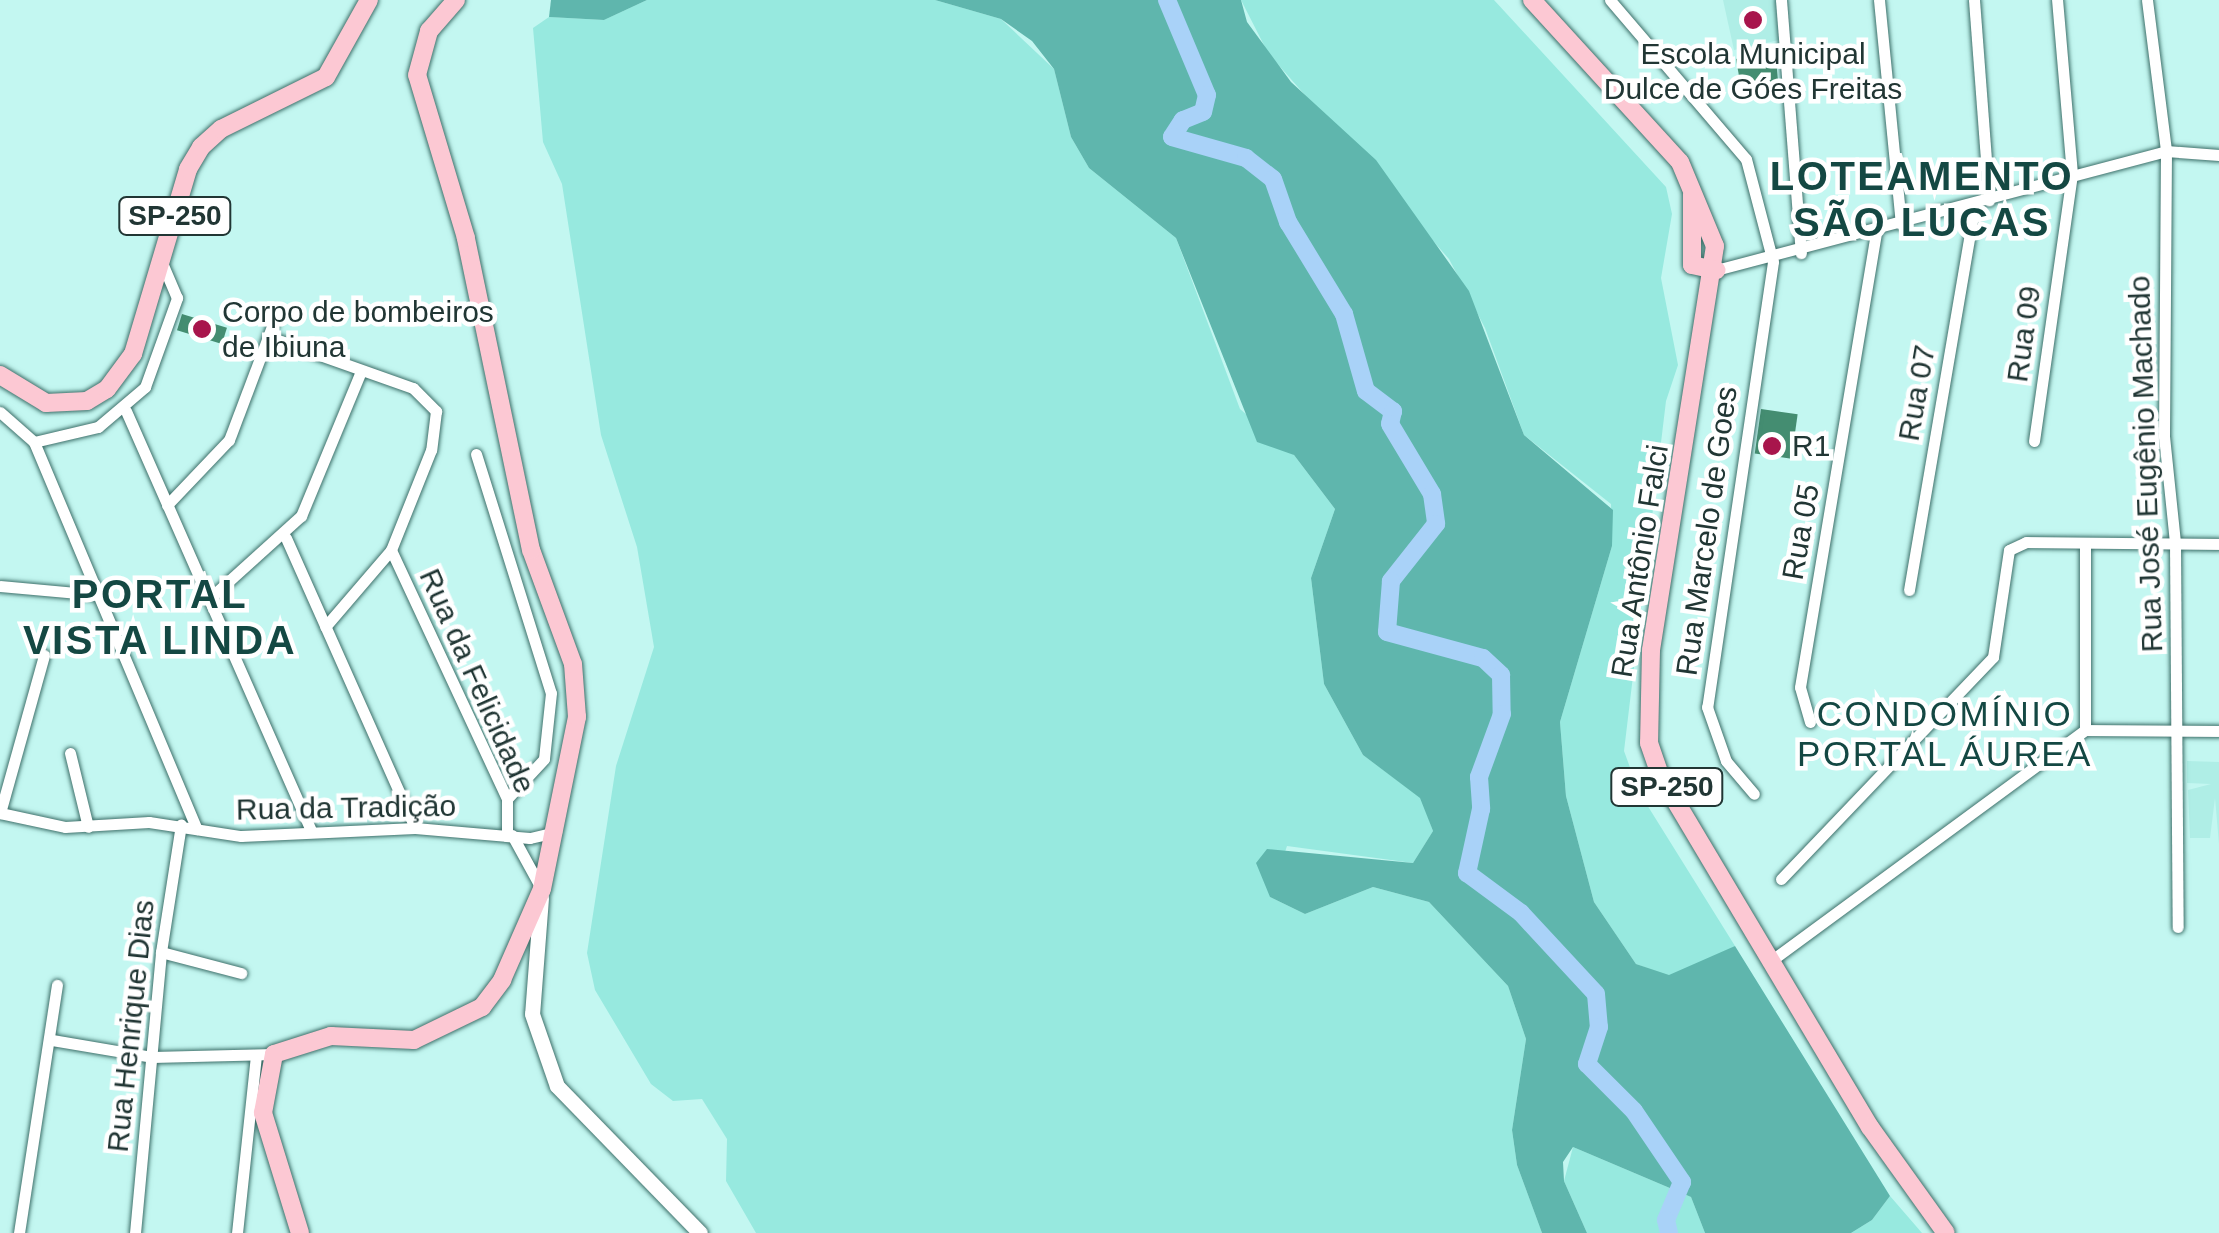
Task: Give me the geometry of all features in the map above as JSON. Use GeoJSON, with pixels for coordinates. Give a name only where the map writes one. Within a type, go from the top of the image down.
{"type":"FeatureCollection","features":[{"type":"Feature","properties":{"kind":"main road","name":"SP-250"},"geometry":{"type":"LineString","coordinates":[[0,375],[46,403],[87,401],[107,389],[133,354],[202,146],[220,129],[326,78],[370,0]]}},
{"type":"Feature","properties":{"kind":"main road"},"geometry":{"type":"LineString","coordinates":[[300,1233],[262,1112],[265,1055],[298,1040],[414,1040],[449,1028],[482,1007],[502,980],[542,889],[558,832],[577,687],[531,550],[466,238],[417,75],[428,31],[456,0]]}},
{"type":"Feature","properties":{"kind":"main road"},"geometry":{"type":"LineString","coordinates":[[1532,0],[1680,162],[1695,213],[1692,264],[1716,270]]}},
{"type":"Feature","properties":{"kind":"main road","name":"Rua Antônio Falci"},"geometry":{"type":"LineString","coordinates":[[1716,270],[1646,712],[1660,775],[1870,1127],[1946,1233]]}},
{"type":"Feature","properties":{"kind":"street"},"geometry":{"type":"LineString","coordinates":[[1612,2],[1629,0]]}},
{"type":"Feature","properties":{"kind":"street"},"geometry":{"type":"LineString","coordinates":[[1781,0],[1800,253]]}},
{"type":"Feature","properties":{"kind":"street"},"geometry":{"type":"LineString","coordinates":[[1879,0],[1900,224]]}},
{"type":"Feature","properties":{"kind":"street"},"geometry":{"type":"LineString","coordinates":[[1974,0],[1989,200]]}},
{"type":"Feature","properties":{"kind":"street","name":"Rua 09"},"geometry":{"type":"LineString","coordinates":[[2034,441],[2072,174],[2056,0]]}},
{"type":"Feature","properties":{"kind":"street","name":"Rua José Eugênio Machado"},"geometry":{"type":"LineString","coordinates":[[2146,0],[2166,151],[2164,436],[2176,543],[2178,927]]}},
{"type":"Feature","properties":{"kind":"street"},"geometry":{"type":"LineString","coordinates":[[1612,2],[1746,159],[1772,262]]}},
{"type":"Feature","properties":{"kind":"street"},"geometry":{"type":"LineString","coordinates":[[1716,270],[1772,262],[2072,174],[2166,151],[2219,154]]}},
{"type":"Feature","properties":{"kind":"street","name":"Rua 07"},"geometry":{"type":"LineString","coordinates":[[1909,590],[1976,204]]}},
{"type":"Feature","properties":{"kind":"street","name":"Rua 05"},"geometry":{"type":"LineString","coordinates":[[1810,722],[1800,687],[1876,231]]}},
{"type":"Feature","properties":{"kind":"street"},"geometry":{"type":"LineString","coordinates":[[34,442],[80,434],[126,411],[145,387],[173,318],[175,281],[162,262]]}},
{"type":"Feature","properties":{"kind":"street","name":"Rua Marcelo de Goes"},"geometry":{"type":"LineString","coordinates":[[1754,794],[1726,761],[1707,707],[1772,262]]}},
{"type":"Feature","properties":{"kind":"street"},"geometry":{"type":"LineString","coordinates":[[166,505],[229,440],[277,314]]}},
{"type":"Feature","properties":{"kind":"street"},"geometry":{"type":"LineString","coordinates":[[269,337],[413,388],[436,411],[430,450],[391,550],[325,627]]}},
{"type":"Feature","properties":{"kind":"street"},"geometry":{"type":"LineString","coordinates":[[209,599],[286,538],[360,371]]}},
{"type":"Feature","properties":{"kind":"street"},"geometry":{"type":"LineString","coordinates":[[126,411],[311,832]]}},
{"type":"Feature","properties":{"kind":"street"},"geometry":{"type":"LineString","coordinates":[[0,412],[34,442],[197,828]]}},
{"type":"Feature","properties":{"kind":"street"},"geometry":{"type":"LineString","coordinates":[[476,454],[550,693],[544,759],[507,799]]}},
{"type":"Feature","properties":{"kind":"street"},"geometry":{"type":"LineString","coordinates":[[286,538],[416,828]]}},
{"type":"Feature","properties":{"kind":"street"},"geometry":{"type":"LineString","coordinates":[[1781,879],[1993,657],[2009,550],[2026,542],[2219,544]]}},
{"type":"Feature","properties":{"kind":"street"},"geometry":{"type":"LineString","coordinates":[[2085,544],[2085,730]]}},
{"type":"Feature","properties":{"kind":"street","name":"Rua da Felicidade"},"geometry":{"type":"LineString","coordinates":[[391,550],[507,799],[510,834]]}},
{"type":"Feature","properties":{"kind":"street"},"geometry":{"type":"LineString","coordinates":[[0,586],[98,595]]}},
{"type":"Feature","properties":{"kind":"street"},"geometry":{"type":"LineString","coordinates":[[0,813],[44,655]]}},
{"type":"Feature","properties":{"kind":"street"},"geometry":{"type":"LineString","coordinates":[[1772,960],[2085,730],[2219,731]]}},
{"type":"Feature","properties":{"kind":"street"},"geometry":{"type":"LineString","coordinates":[[70,753],[88,827]]}},
{"type":"Feature","properties":{"kind":"street","name":"Rua da Tradição"},"geometry":{"type":"LineString","coordinates":[[0,813],[88,827],[181,825],[242,836],[416,828],[510,834],[558,832]]}},
{"type":"Feature","properties":{"kind":"street","name":"Rua Henrique Dias"},"geometry":{"type":"LineString","coordinates":[[135,1233],[161,952],[181,825]]}},
{"type":"Feature","properties":{"kind":"street"},"geometry":{"type":"LineString","coordinates":[[510,834],[542,889],[532,1014],[544,1058],[571,1105],[700,1233]]}},
{"type":"Feature","properties":{"kind":"street"},"geometry":{"type":"LineString","coordinates":[[161,952],[242,974]]}},
{"type":"Feature","properties":{"kind":"street"},"geometry":{"type":"LineString","coordinates":[[19,1233],[58,986]]}},
{"type":"Feature","properties":{"kind":"street"},"geometry":{"type":"LineString","coordinates":[[52,1040],[152,1057],[265,1055],[237,1233]]}},
{"type":"Feature","properties":{"kind":"shaded area"},"geometry":{"type":"Polygon","coordinates":[[[551,0],[647,0],[604,20],[549,17],[551,0]]]}},
{"type":"Feature","properties":{"kind":"shaded area"},"geometry":{"type":"Polygon","coordinates":[[[647,0],[935,0],[1001,19],[1054,69],[1071,137],[1089,168],[1176,238],[1240,409],[1294,455],[1335,509],[1311,578],[1324,684],[1363,755],[1421,798],[1433,831],[1413,863],[1287,846],[1270,897],[1305,914],[1373,887],[1429,902],[1508,986],[1526,1039],[1512,1130],[1517,1165],[1542,1233],[756,1233],[726,1181],[727,1139],[702,1099],[673,1101],[651,1084],[595,990],[587,953],[616,766],[654,647],[637,547],[601,435],[562,184],[543,142],[533,28],[549,17],[604,20],[647,0]]]}},
{"type":"Feature","properties":{"kind":"shaded area"},"geometry":{"type":"Polygon","coordinates":[[[935,0],[1241,0],[1247,22],[1291,82],[1376,160],[1469,291],[1524,435],[1613,510],[1612,546],[1560,722],[1566,796],[1594,902],[1636,964],[1669,975],[1735,946],[1890,1196],[1872,1220],[1851,1233],[1705,1233],[1691,1197],[1573,1147],[1563,1162],[1564,1181],[1587,1233],[1542,1233],[1517,1165],[1512,1130],[1526,1039],[1508,986],[1429,902],[1373,887],[1305,914],[1270,897],[1256,863],[1267,849],[1413,863],[1433,831],[1420,798],[1363,755],[1324,684],[1311,578],[1335,509],[1294,455],[1257,442],[1176,238],[1089,168],[1071,137],[1054,69],[1032,41],[1001,19],[935,0]]]}},
{"type":"Feature","properties":{"kind":"shaded area"},"geometry":{"type":"Polygon","coordinates":[[[1241,0],[1494,0],[1666,187],[1672,214],[1661,278],[1678,365],[1666,401],[1624,751],[1639,792],[1735,946],[1706,966],[1669,976],[1636,964],[1594,902],[1566,796],[1560,722],[1612,546],[1611,504],[1524,435],[1485,328],[1449,259],[1268,53],[1241,0]]]}},
{"type":"Feature","properties":{"kind":"shaded area","name":"Escola Municipal Dulce de Góes Freitas"},"geometry":{"type":"Polygon","coordinates":[[[1723,0],[1777,0],[1779,40],[1734,50],[1723,0]]]}},
{"type":"Feature","properties":{"kind":"shaded area"},"geometry":{"type":"Polygon","coordinates":[[[2187,761],[2219,762],[2219,844],[2215,798],[2210,838],[2190,838],[2188,790],[2211,784],[2187,783],[2187,761]]]}},
{"type":"Feature","properties":{"kind":"shaded area"},"geometry":{"type":"Polygon","coordinates":[[[1573,1147],[1691,1197],[1705,1233],[1587,1233],[1564,1181],[1573,1147]]]}},
{"type":"Feature","properties":{"kind":"shaded area"},"geometry":{"type":"Polygon","coordinates":[[[1890,1196],[1922,1233],[1851,1233],[1872,1220],[1890,1196]]]}},
{"type":"Feature","properties":{"kind":"building"},"geometry":{"type":"Polygon","coordinates":[[[1775,48],[1778,81],[1742,93],[1736,59],[1775,48]]]}},
{"type":"Feature","properties":{"kind":"building","name":"Corpo de bombeiros de Ibiuna"},"geometry":{"type":"Polygon","coordinates":[[[182,314],[227,328],[222,344],[177,330],[182,314]]]}},
{"type":"Feature","properties":{"kind":"building"},"geometry":{"type":"Polygon","coordinates":[[[1761,409],[1798,414],[1791,459],[1755,454],[1761,409]]]}},
{"type":"Feature","properties":{"kind":"waterway"},"geometry":{"type":"LineString","coordinates":[[1167,0],[1207,95],[1203,112],[1183,120],[1172,137],[1246,158],[1273,179],[1288,222],[1344,314],[1366,391],[1393,411],[1390,424],[1432,494],[1436,524],[1391,581],[1387,632],[1483,658],[1501,675],[1502,714],[1479,777],[1481,809],[1467,873],[1521,913],[1596,994],[1599,1027],[1587,1064],[1634,1111],[1682,1182],[1666,1220],[1669,1233]]}},
{"type":"Feature","properties":{"kind":"place","name":"Escola Municipal Dulce de Góes Freitas"},"geometry":{"type":"Point","coordinates":[1753,20]}},
{"type":"Feature","properties":{"kind":"place","name":"Corpo de bombeiros de Ibiuna"},"geometry":{"type":"Point","coordinates":[202,329]}},
{"type":"Feature","properties":{"kind":"place","name":"R1"},"geometry":{"type":"Point","coordinates":[1772,446]}},
{"type":"Feature","properties":{"kind":"district","name":"LOTEAMENTO SÃO LUCAS"},"geometry":{"type":"Point","coordinates":[1922,199]}},
{"type":"Feature","properties":{"kind":"district","name":"PORTAL VISTA LINDA"},"geometry":{"type":"Point","coordinates":[160,617]}},
{"type":"Feature","properties":{"kind":"district","name":"CONDOMÍNIO PORTAL ÁUREA"},"geometry":{"type":"Point","coordinates":[1945,734]}}]}
